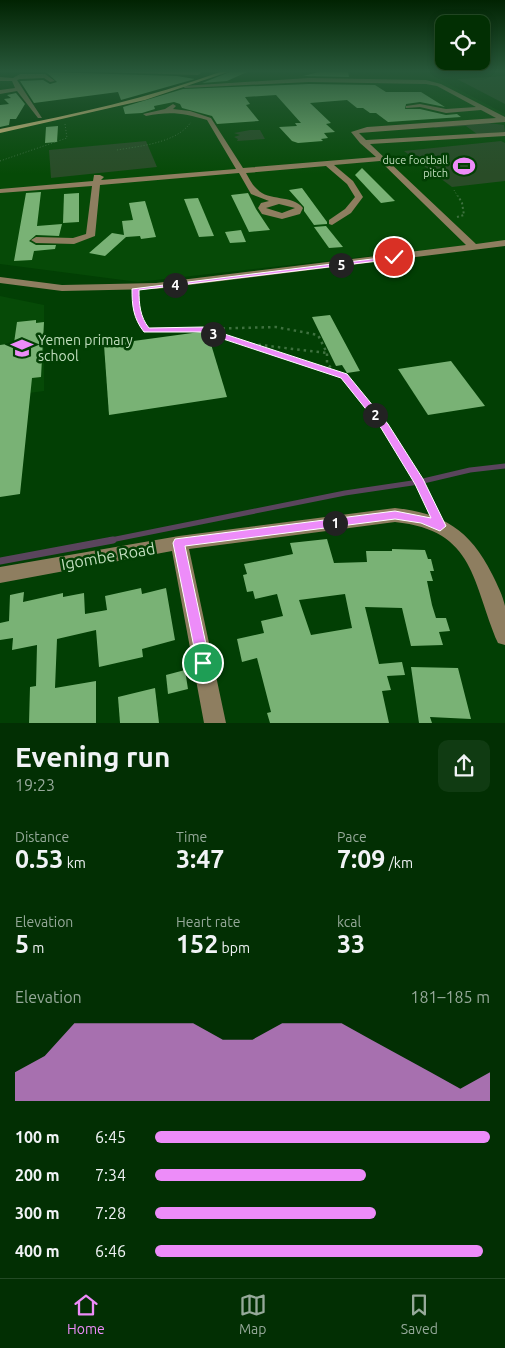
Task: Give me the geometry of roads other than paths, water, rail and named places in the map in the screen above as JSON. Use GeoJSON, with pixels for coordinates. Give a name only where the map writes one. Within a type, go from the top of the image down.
{"type":"FeatureCollection","features":[{"type":"Feature","properties":{"kind":"main road"},"geometry":{"type":"LineString","coordinates":[[0,124],[91,106]]}},
{"type":"Feature","properties":{"kind":"main road"},"geometry":{"type":"LineString","coordinates":[[0,131],[64,118],[110,106]]}},
{"type":"Feature","properties":{"kind":"street"},"geometry":{"type":"LineString","coordinates":[[31,106],[40,117]]}},
{"type":"Feature","properties":{"kind":"street"},"geometry":{"type":"LineString","coordinates":[[167,110],[174,106]]}},
{"type":"Feature","properties":{"kind":"street"},"geometry":{"type":"LineString","coordinates":[[408,107],[414,106]]}},
{"type":"Feature","properties":{"kind":"street"},"geometry":{"type":"LineString","coordinates":[[425,106],[433,110],[442,111],[483,108]]}},
{"type":"Feature","properties":{"kind":"street"},"geometry":{"type":"LineString","coordinates":[[478,106],[504,117]]}},
{"type":"Feature","properties":{"kind":"street"},"geometry":{"type":"LineString","coordinates":[[488,106],[504,117]]}},
{"type":"Feature","properties":{"kind":"street"},"geometry":{"type":"LineString","coordinates":[[146,114],[167,110],[190,113],[209,119],[254,192],[279,201]]}},
{"type":"Feature","properties":{"kind":"street"},"geometry":{"type":"LineString","coordinates":[[474,247],[362,142],[354,132],[356,130],[504,117]]}},
{"type":"Feature","properties":{"kind":"street"},"geometry":{"type":"LineString","coordinates":[[362,142],[505,134]]}},
{"type":"Feature","properties":{"kind":"street"},"geometry":{"type":"LineString","coordinates":[[0,191],[380,159]]}},
{"type":"Feature","properties":{"kind":"street"},"geometry":{"type":"LineString","coordinates":[[327,163],[347,179],[356,189],[359,197],[348,211],[332,222]]}},
{"type":"Feature","properties":{"kind":"street"},"geometry":{"type":"LineString","coordinates":[[36,240],[74,241],[90,236],[97,177],[168,172]]}},
{"type":"Feature","properties":{"kind":"street"},"geometry":{"type":"LineString","coordinates":[[0,280],[57,289],[136,289],[505,243]]}},
{"type":"Feature","properties":{"kind":"street","name":"Igombe Road"},"geometry":{"type":"LineString","coordinates":[[0,575],[179,543],[395,515],[422,519],[440,526],[457,536],[472,552],[488,582],[505,636]]}},
{"type":"Feature","properties":{"kind":"street"},"geometry":{"type":"LineString","coordinates":[[179,543],[215,723]]}},
{"type":"Feature","properties":{"kind":"waterway"},"geometry":{"type":"LineString","coordinates":[[106,541],[345,493],[419,482],[470,470],[505,466]]}},
{"type":"Feature","properties":{"kind":"waterway"},"geometry":{"type":"LineString","coordinates":[[0,561],[113,540]]}},
{"type":"Feature","properties":{"kind":"place","name":"duce football pitch"},"geometry":{"type":"Point","coordinates":[464,166]}},
{"type":"Feature","properties":{"kind":"place","name":"Yemen primary school"},"geometry":{"type":"Point","coordinates":[22,348]}}]}
